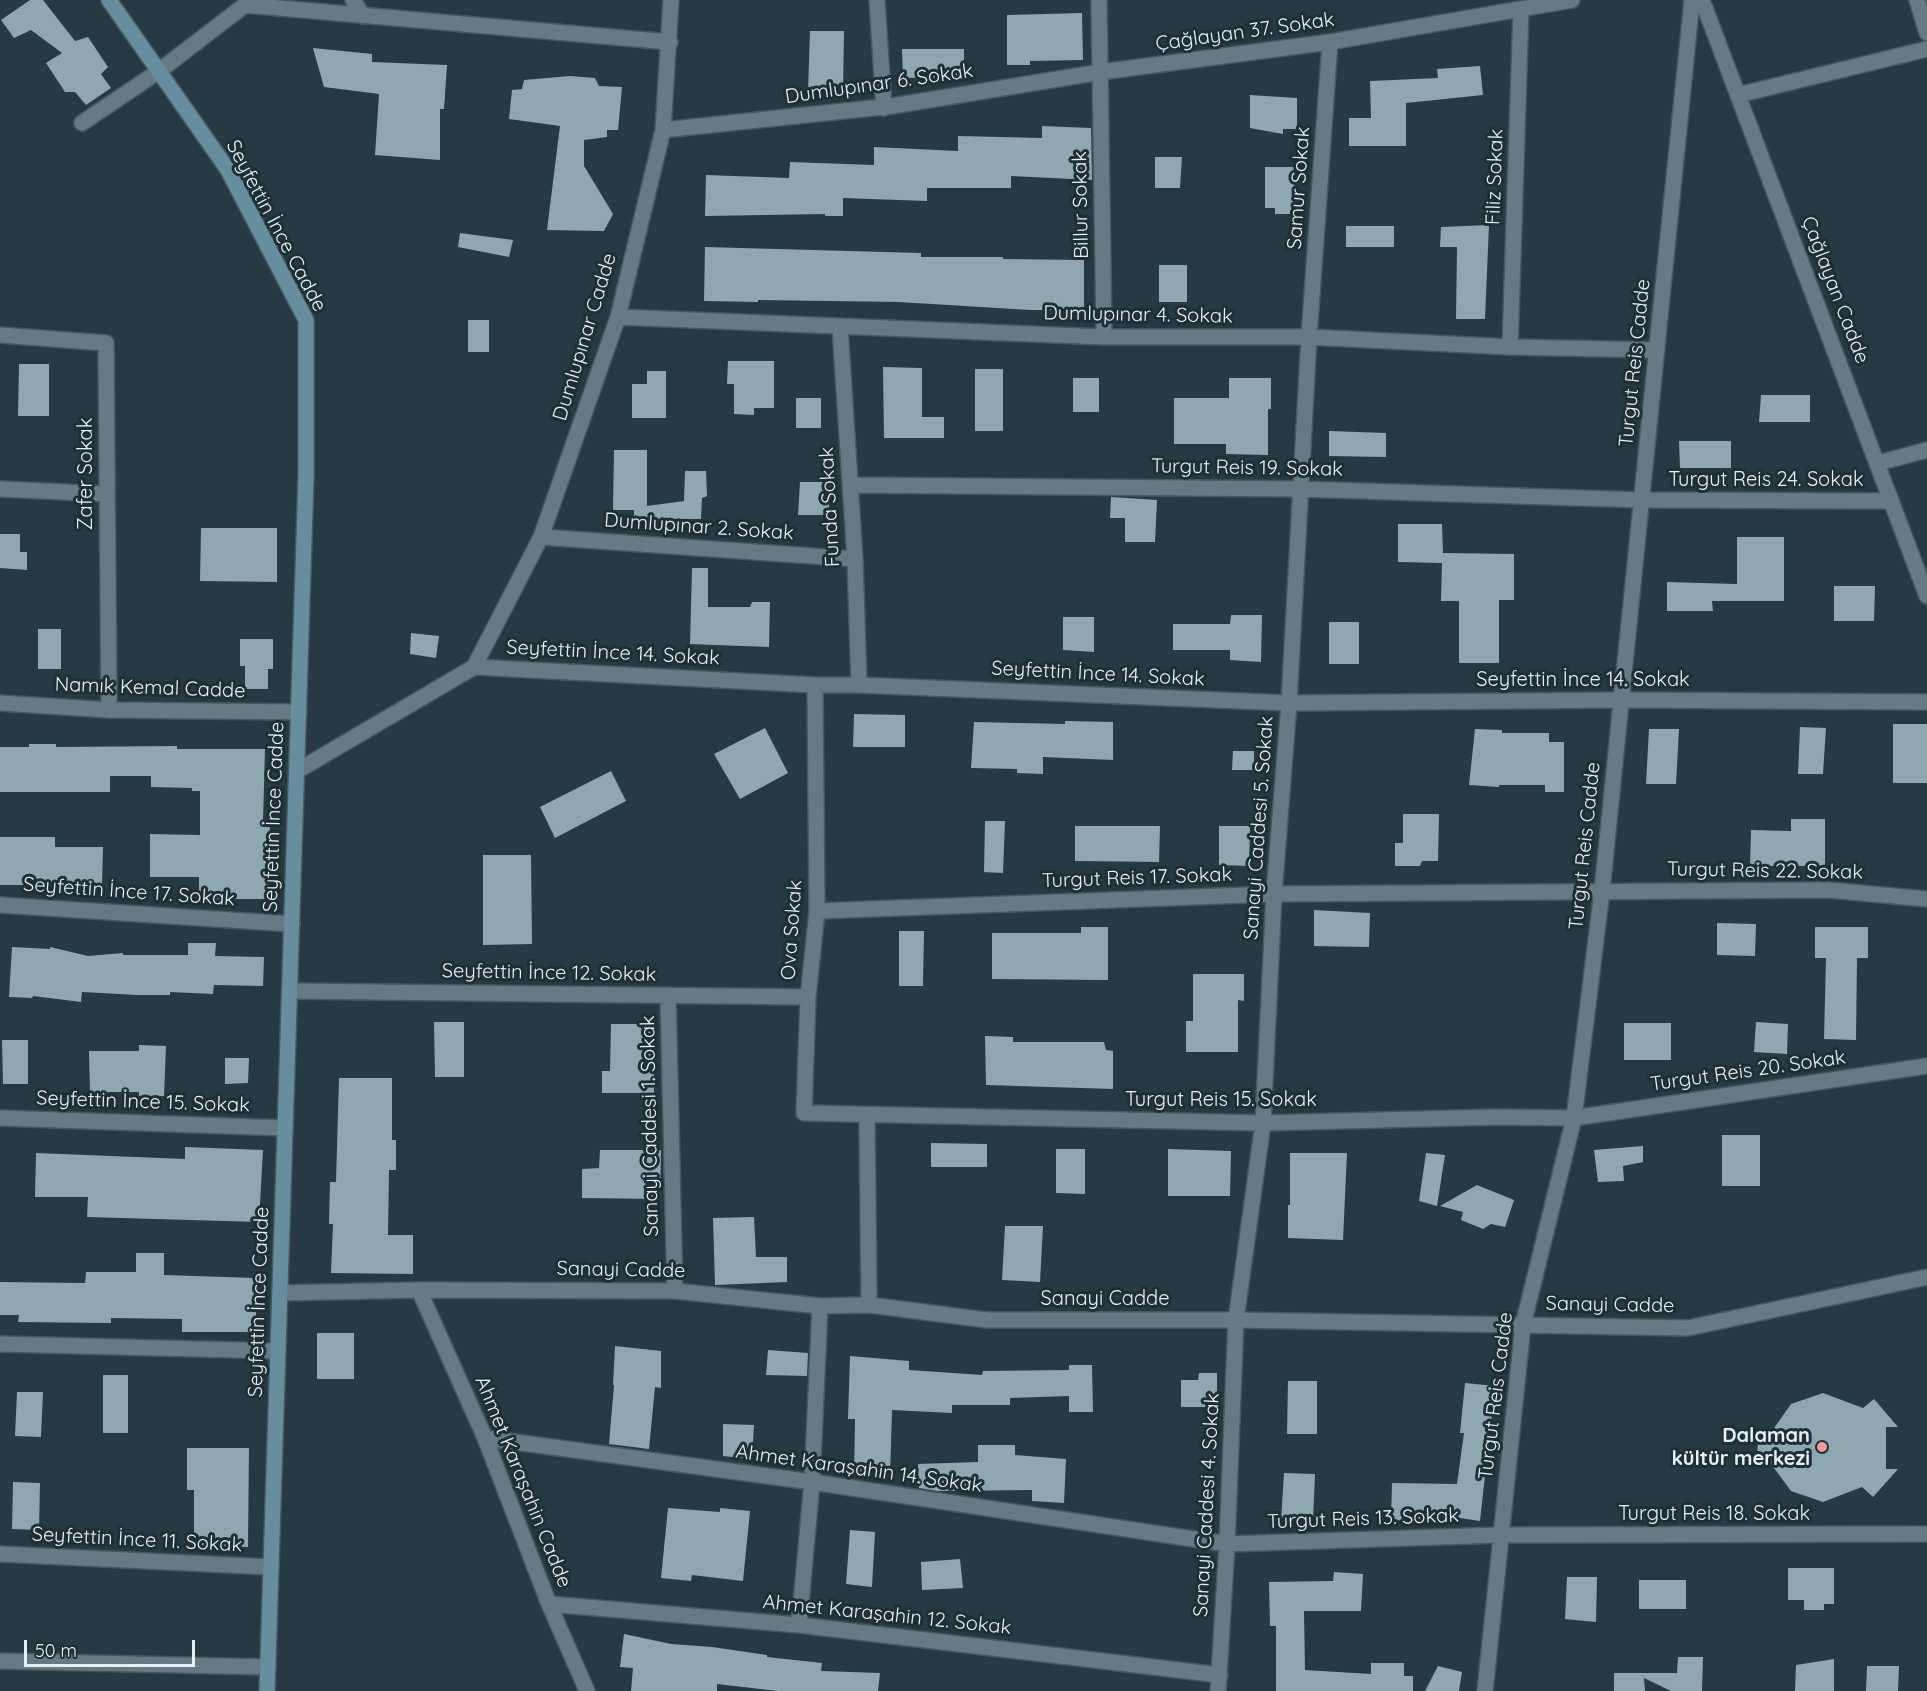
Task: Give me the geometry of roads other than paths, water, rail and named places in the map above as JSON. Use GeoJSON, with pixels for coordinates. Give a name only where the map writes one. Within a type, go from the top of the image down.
{"type":"FeatureCollection","features":[{"type":"Feature","properties":{"kind":"main road","name":"Seyfettin İnce Cadde"},"geometry":{"type":"LineString","coordinates":[[109,0],[228,170],[306,320],[306,477],[267,1691]]}},
{"type":"Feature","properties":{"kind":"street"},"geometry":{"type":"LineString","coordinates":[[353,0],[363,16]]}},
{"type":"Feature","properties":{"kind":"street","name":"Dumlupınar Cadde"},"geometry":{"type":"LineString","coordinates":[[474,667],[540,537],[618,316],[663,130],[671,0]]}},
{"type":"Feature","properties":{"kind":"street"},"geometry":{"type":"LineString","coordinates":[[877,0],[884,108]]}},
{"type":"Feature","properties":{"kind":"street","name":"Billur Sokak"},"geometry":{"type":"LineString","coordinates":[[1099,0],[1104,337]]}},
{"type":"Feature","properties":{"kind":"street","name":"Çağlayan 37. Sokak"},"geometry":{"type":"LineString","coordinates":[[1101,72],[1330,42],[1572,0]]}},
{"type":"Feature","properties":{"kind":"street","name":"Turgut Reis Cadde"},"geometry":{"type":"LineString","coordinates":[[1485,1691],[1523,1325],[1575,1118],[1622,700],[1692,0]]}},
{"type":"Feature","properties":{"kind":"street","name":"Çağlayan Cadde"},"geometry":{"type":"LineString","coordinates":[[1702,0],[1927,596]]}},
{"type":"Feature","properties":{"kind":"street"},"geometry":{"type":"LineString","coordinates":[[1917,0],[1927,33]]}},
{"type":"Feature","properties":{"kind":"street"},"geometry":{"type":"LineString","coordinates":[[82,123],[159,71],[245,5],[670,42]]}},
{"type":"Feature","properties":{"kind":"street","name":"Filiz Sokak"},"geometry":{"type":"LineString","coordinates":[[1510,347],[1521,9]]}},
{"type":"Feature","properties":{"kind":"street","name":"Samur Sokak"},"geometry":{"type":"LineString","coordinates":[[1309,337],[1330,42]]}},
{"type":"Feature","properties":{"kind":"street"},"geometry":{"type":"LineString","coordinates":[[1738,95],[1927,50]]}},
{"type":"Feature","properties":{"kind":"street","name":"Dumlupınar 6. Sokak"},"geometry":{"type":"LineString","coordinates":[[663,130],[884,108],[1101,72]]}},
{"type":"Feature","properties":{"kind":"street","name":"Dumlupınar 4. Sokak"},"geometry":{"type":"LineString","coordinates":[[618,316],[1104,337],[1309,337],[1510,347],[1657,350]]}},
{"type":"Feature","properties":{"kind":"street","name":"Funda Sokak"},"geometry":{"type":"LineString","coordinates":[[840,327],[855,559],[858,684]]}},
{"type":"Feature","properties":{"kind":"street","name":"Zafer Sokak"},"geometry":{"type":"LineString","coordinates":[[0,335],[106,344],[109,710]]}},
{"type":"Feature","properties":{"kind":"street","name":"Sanayi Caddesi 5. Sokak"},"geometry":{"type":"LineString","coordinates":[[1236,1320],[1263,1123],[1309,337]]}},
{"type":"Feature","properties":{"kind":"street"},"geometry":{"type":"LineString","coordinates":[[1878,463],[1927,450]]}},
{"type":"Feature","properties":{"kind":"street","name":"Turgut Reis 19. Sokak"},"geometry":{"type":"LineString","coordinates":[[851,485],[1300,489],[1642,500]]}},
{"type":"Feature","properties":{"kind":"street"},"geometry":{"type":"LineString","coordinates":[[0,489],[107,494]]}},
{"type":"Feature","properties":{"kind":"street","name":"Turgut Reis 24. Sokak"},"geometry":{"type":"LineString","coordinates":[[1642,500],[1891,501]]}},
{"type":"Feature","properties":{"kind":"street","name":"Dumlupınar 2. Sokak"},"geometry":{"type":"LineString","coordinates":[[540,537],[855,559]]}},
{"type":"Feature","properties":{"kind":"street"},"geometry":{"type":"LineString","coordinates":[[297,771],[474,667]]}},
{"type":"Feature","properties":{"kind":"street","name":"Seyfettin İnce 14. Sokak"},"geometry":{"type":"LineString","coordinates":[[474,667],[814,685],[858,684],[1288,704],[1622,700],[1927,702]]}},
{"type":"Feature","properties":{"kind":"street","name":"Ova Sokak"},"geometry":{"type":"LineString","coordinates":[[814,685],[817,911],[808,997],[804,1113],[867,1115]]}},
{"type":"Feature","properties":{"kind":"street","name":"Namık Kemal Cadde"},"geometry":{"type":"LineString","coordinates":[[0,703],[109,710],[298,712]]}},
{"type":"Feature","properties":{"kind":"street","name":"Turgut Reis 22. Sokak"},"geometry":{"type":"LineString","coordinates":[[1602,891],[1828,890],[1927,899]]}},
{"type":"Feature","properties":{"kind":"street","name":"Turgut Reis 17. Sokak"},"geometry":{"type":"LineString","coordinates":[[817,911],[1275,894],[1602,891]]}},
{"type":"Feature","properties":{"kind":"street","name":"Seyfettin İnce 17. Sokak"},"geometry":{"type":"LineString","coordinates":[[0,905],[292,924]]}},
{"type":"Feature","properties":{"kind":"street","name":"Seyfettin İnce 12. Sokak"},"geometry":{"type":"LineString","coordinates":[[290,991],[808,997]]}},
{"type":"Feature","properties":{"kind":"street","name":"Sanayi Caddesi 1. Sokak"},"geometry":{"type":"LineString","coordinates":[[668,996],[675,1291]]}},
{"type":"Feature","properties":{"kind":"street","name":"Turgut Reis 20. Sokak"},"geometry":{"type":"LineString","coordinates":[[1575,1118],[1927,1066]]}},
{"type":"Feature","properties":{"kind":"street"},"geometry":{"type":"LineString","coordinates":[[867,1115],[869,1305]]}},
{"type":"Feature","properties":{"kind":"street","name":"Turgut Reis 15. Sokak"},"geometry":{"type":"LineString","coordinates":[[867,1115],[1263,1123],[1498,1117],[1575,1118]]}},
{"type":"Feature","properties":{"kind":"street","name":"Seyfettin İnce 15. Sokak"},"geometry":{"type":"LineString","coordinates":[[0,1118],[285,1128]]}},
{"type":"Feature","properties":{"kind":"street","name":"Sanayi Cadde"},"geometry":{"type":"LineString","coordinates":[[280,1293],[419,1290],[675,1291],[820,1305],[869,1305],[987,1320],[1236,1320],[1688,1328],[1927,1277]]}},
{"type":"Feature","properties":{"kind":"street","name":"Ahmet Karaşahin Cadde"},"geometry":{"type":"LineString","coordinates":[[419,1290],[485,1438],[549,1604],[587,1691]]}},
{"type":"Feature","properties":{"kind":"street"},"geometry":{"type":"LineString","coordinates":[[799,1625],[812,1482],[820,1305]]}},
{"type":"Feature","properties":{"kind":"street","name":"Sanayi Caddesi 4. Sokak"},"geometry":{"type":"LineString","coordinates":[[1218,1691],[1227,1544],[1236,1320]]}},
{"type":"Feature","properties":{"kind":"street"},"geometry":{"type":"LineString","coordinates":[[0,1344],[278,1351]]}},
{"type":"Feature","properties":{"kind":"street","name":"Ahmet Karaşahin 14. Sokak"},"geometry":{"type":"LineString","coordinates":[[485,1438],[812,1482],[1227,1544]]}},
{"type":"Feature","properties":{"kind":"street","name":"Turgut Reis 18. Sokak"},"geometry":{"type":"LineString","coordinates":[[1501,1535],[1927,1534]]}},
{"type":"Feature","properties":{"kind":"street","name":"Turgut Reis 13. Sokak"},"geometry":{"type":"LineString","coordinates":[[1227,1544],[1501,1535]]}},
{"type":"Feature","properties":{"kind":"street","name":"Seyfettin İnce 11. Sokak"},"geometry":{"type":"LineString","coordinates":[[0,1554],[271,1567]]}},
{"type":"Feature","properties":{"kind":"street","name":"Ahmet Karaşahin 12. Sokak"},"geometry":{"type":"LineString","coordinates":[[549,1604],[799,1625],[1220,1675]]}},
{"type":"Feature","properties":{"kind":"street"},"geometry":{"type":"LineString","coordinates":[[0,1661],[268,1667]]}},
{"type":"Feature","properties":{"kind":"place","name":"Dalaman kültür merkezi"},"geometry":{"type":"Point","coordinates":[1822,1447]}}]}
